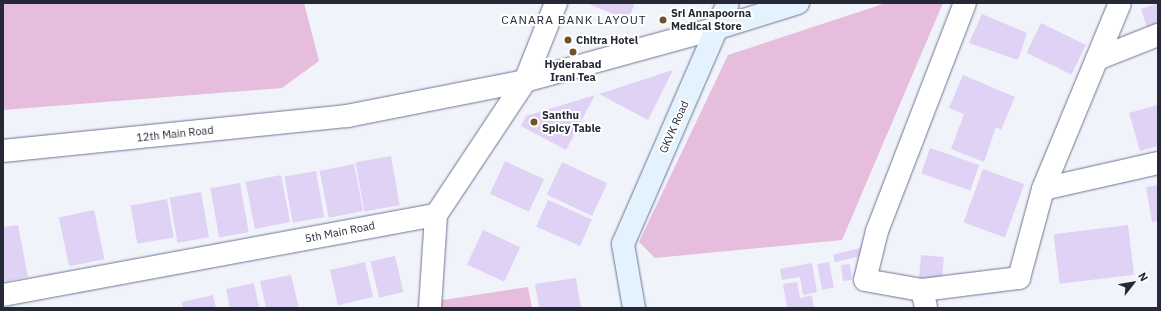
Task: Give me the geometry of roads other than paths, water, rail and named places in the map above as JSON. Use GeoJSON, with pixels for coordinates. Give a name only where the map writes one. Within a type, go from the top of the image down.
{"type":"FeatureCollection","features":[{"type":"Feature","properties":{"kind":"main road","name":"GKVK Road"},"geometry":{"type":"LineString","coordinates":[[634,308],[623,244],[728,3]]}},
{"type":"Feature","properties":{"kind":"main road"},"geometry":{"type":"LineString","coordinates":[[718,28],[798,3]]}},
{"type":"Feature","properties":{"kind":"street"},"geometry":{"type":"LineString","coordinates":[[430,308],[436,214],[526,81],[556,3]]}},
{"type":"Feature","properties":{"kind":"street"},"geometry":{"type":"LineString","coordinates":[[965,3],[877,231],[865,280],[924,299],[1019,278],[1043,189],[1120,3]]}},
{"type":"Feature","properties":{"kind":"street","name":"12th Main Road"},"geometry":{"type":"LineString","coordinates":[[3,151],[347,116],[526,81],[718,28]]}},
{"type":"Feature","properties":{"kind":"street"},"geometry":{"type":"LineString","coordinates":[[1097,59],[1158,35]]}},
{"type":"Feature","properties":{"kind":"street"},"geometry":{"type":"LineString","coordinates":[[1043,189],[1158,163]]}},
{"type":"Feature","properties":{"kind":"street","name":"5th Main Road"},"geometry":{"type":"LineString","coordinates":[[3,295],[436,214]]}},
{"type":"Feature","properties":{"kind":"place","name":"Sri Annapoorna Medical Store"},"geometry":{"type":"Point","coordinates":[663,20]}},
{"type":"Feature","properties":{"kind":"place","name":"Chitra Hotel"},"geometry":{"type":"Point","coordinates":[568,40]}},
{"type":"Feature","properties":{"kind":"place","name":"Hyderabad Irani Tea"},"geometry":{"type":"Point","coordinates":[573,52]}},
{"type":"Feature","properties":{"kind":"place","name":"Santhu Spicy Table"},"geometry":{"type":"Point","coordinates":[534,122]}},
{"type":"Feature","properties":{"kind":"district","name":"CANARA BANK LAYOUT"},"geometry":{"type":"Point","coordinates":[574,20]}}]}
